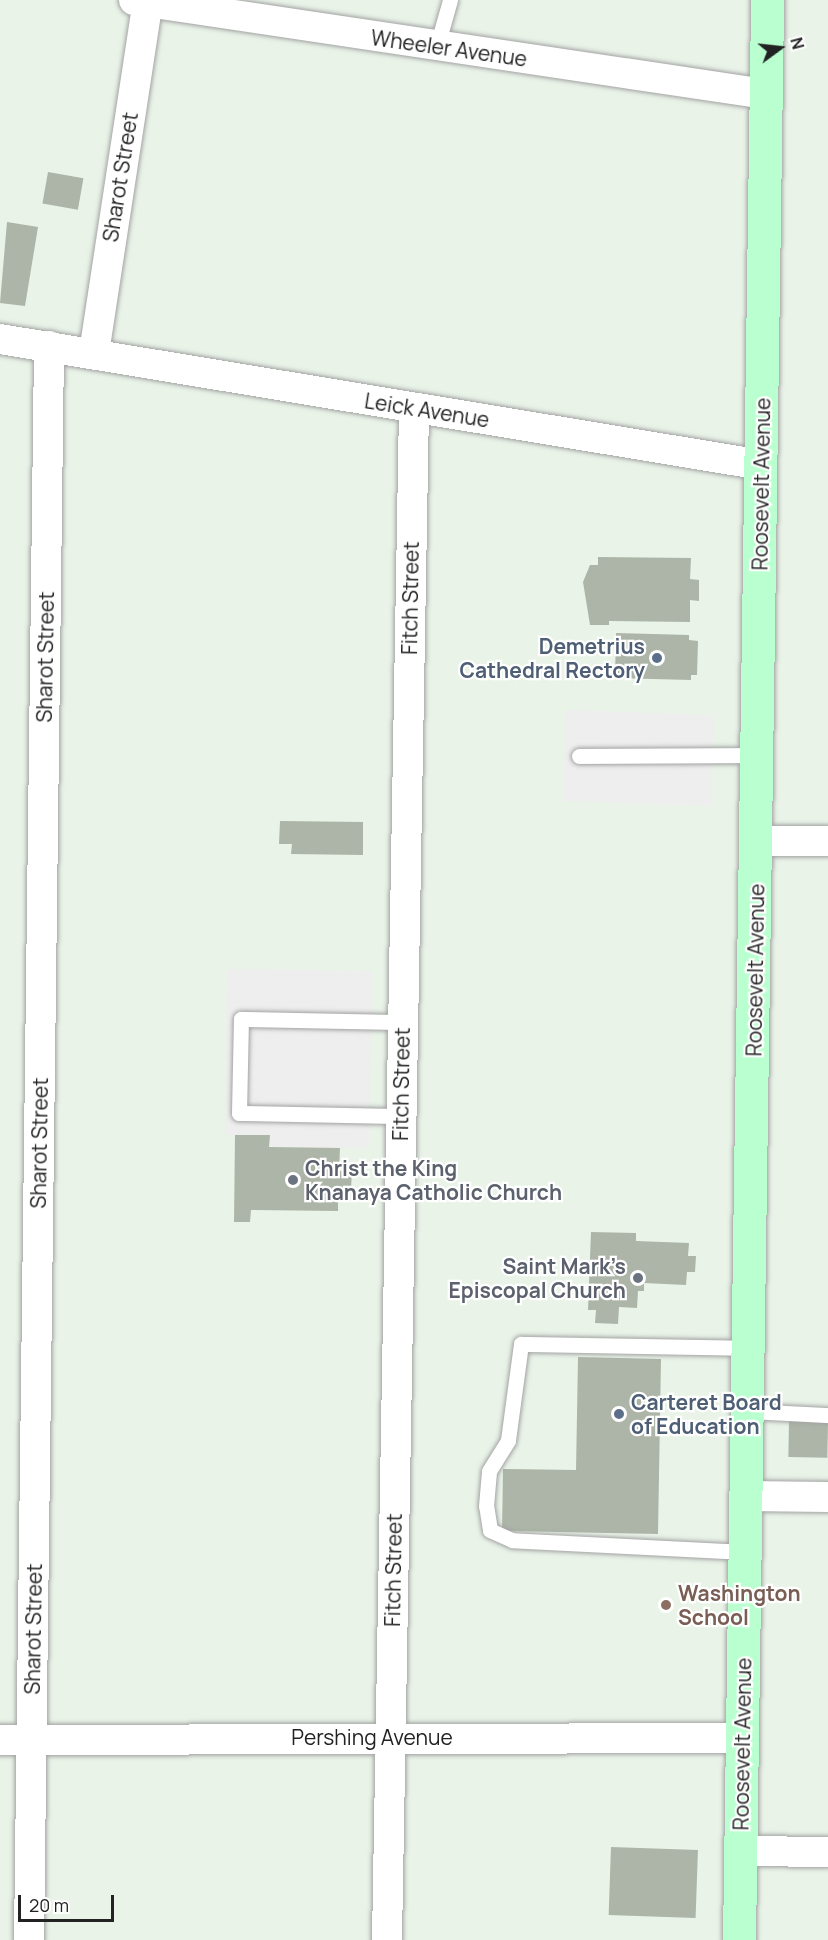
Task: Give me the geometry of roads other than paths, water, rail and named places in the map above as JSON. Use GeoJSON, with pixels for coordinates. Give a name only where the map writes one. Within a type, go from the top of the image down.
{"type":"FeatureCollection","features":[{"type":"Feature","properties":{"kind":"street","name":"Roosevelt Avenue"},"geometry":{"type":"LineString","coordinates":[[739,1940],[757,841],[767,0]]}},
{"type":"Feature","properties":{"kind":"street","name":"Wheeler Avenue"},"geometry":{"type":"LineString","coordinates":[[143,1],[765,94]]}},
{"type":"Feature","properties":{"kind":"street","name":"Sharot Street"},"geometry":{"type":"LineString","coordinates":[[94,353],[143,1]]}},
{"type":"Feature","properties":{"kind":"street"},"geometry":{"type":"LineString","coordinates":[[0,339],[49,346]]}},
{"type":"Feature","properties":{"kind":"street","name":"Sharot Street"},"geometry":{"type":"LineString","coordinates":[[29,1940],[49,346]]}},
{"type":"Feature","properties":{"kind":"street","name":"Leick Avenue"},"geometry":{"type":"LineString","coordinates":[[49,346],[762,465]]}},
{"type":"Feature","properties":{"kind":"street","name":"Fitch Street"},"geometry":{"type":"LineString","coordinates":[[387,1940],[414,408]]}},
{"type":"Feature","properties":{"kind":"street"},"geometry":{"type":"LineString","coordinates":[[757,841],[828,841]]}},
{"type":"Feature","properties":{"kind":"street"},"geometry":{"type":"LineString","coordinates":[[746,1496],[828,1497]]}},
{"type":"Feature","properties":{"kind":"street","name":"Pershing Avenue"},"geometry":{"type":"LineString","coordinates":[[0,1740],[390,1737],[743,1738]]}},
{"type":"Feature","properties":{"kind":"street"},"geometry":{"type":"LineString","coordinates":[[739,1851],[828,1852]]}},
{"type":"Feature","properties":{"kind":"lane"},"geometry":{"type":"LineString","coordinates":[[437,46],[449,1]]}},
{"type":"Feature","properties":{"kind":"lane"},"geometry":{"type":"LineString","coordinates":[[579,756],[758,755]]}},
{"type":"Feature","properties":{"kind":"lane"},"geometry":{"type":"LineString","coordinates":[[401,1116],[239,1113],[241,1018],[402,1022]]}},
{"type":"Feature","properties":{"kind":"lane"},"geometry":{"type":"LineString","coordinates":[[745,1551],[512,1540],[490,1530],[486,1506],[489,1471],[508,1440],[521,1344],[749,1348]]}},
{"type":"Feature","properties":{"kind":"lane"},"geometry":{"type":"LineString","coordinates":[[748,1411],[828,1414]]}},
{"type":"Feature","properties":{"kind":"place","name":"Demetrius Cathedral Rectory"},"geometry":{"type":"Point","coordinates":[657,658]}},
{"type":"Feature","properties":{"kind":"place","name":"Christ the King Knanaya Catholic Church"},"geometry":{"type":"Point","coordinates":[293,1180]}},
{"type":"Feature","properties":{"kind":"place","name":"Saint Mark’s Episcopal Church"},"geometry":{"type":"Point","coordinates":[638,1278]}},
{"type":"Feature","properties":{"kind":"place","name":"Carteret Board of Education"},"geometry":{"type":"Point","coordinates":[619,1414]}},
{"type":"Feature","properties":{"kind":"place","name":"Washington School"},"geometry":{"type":"Point","coordinates":[666,1605]}}]}
